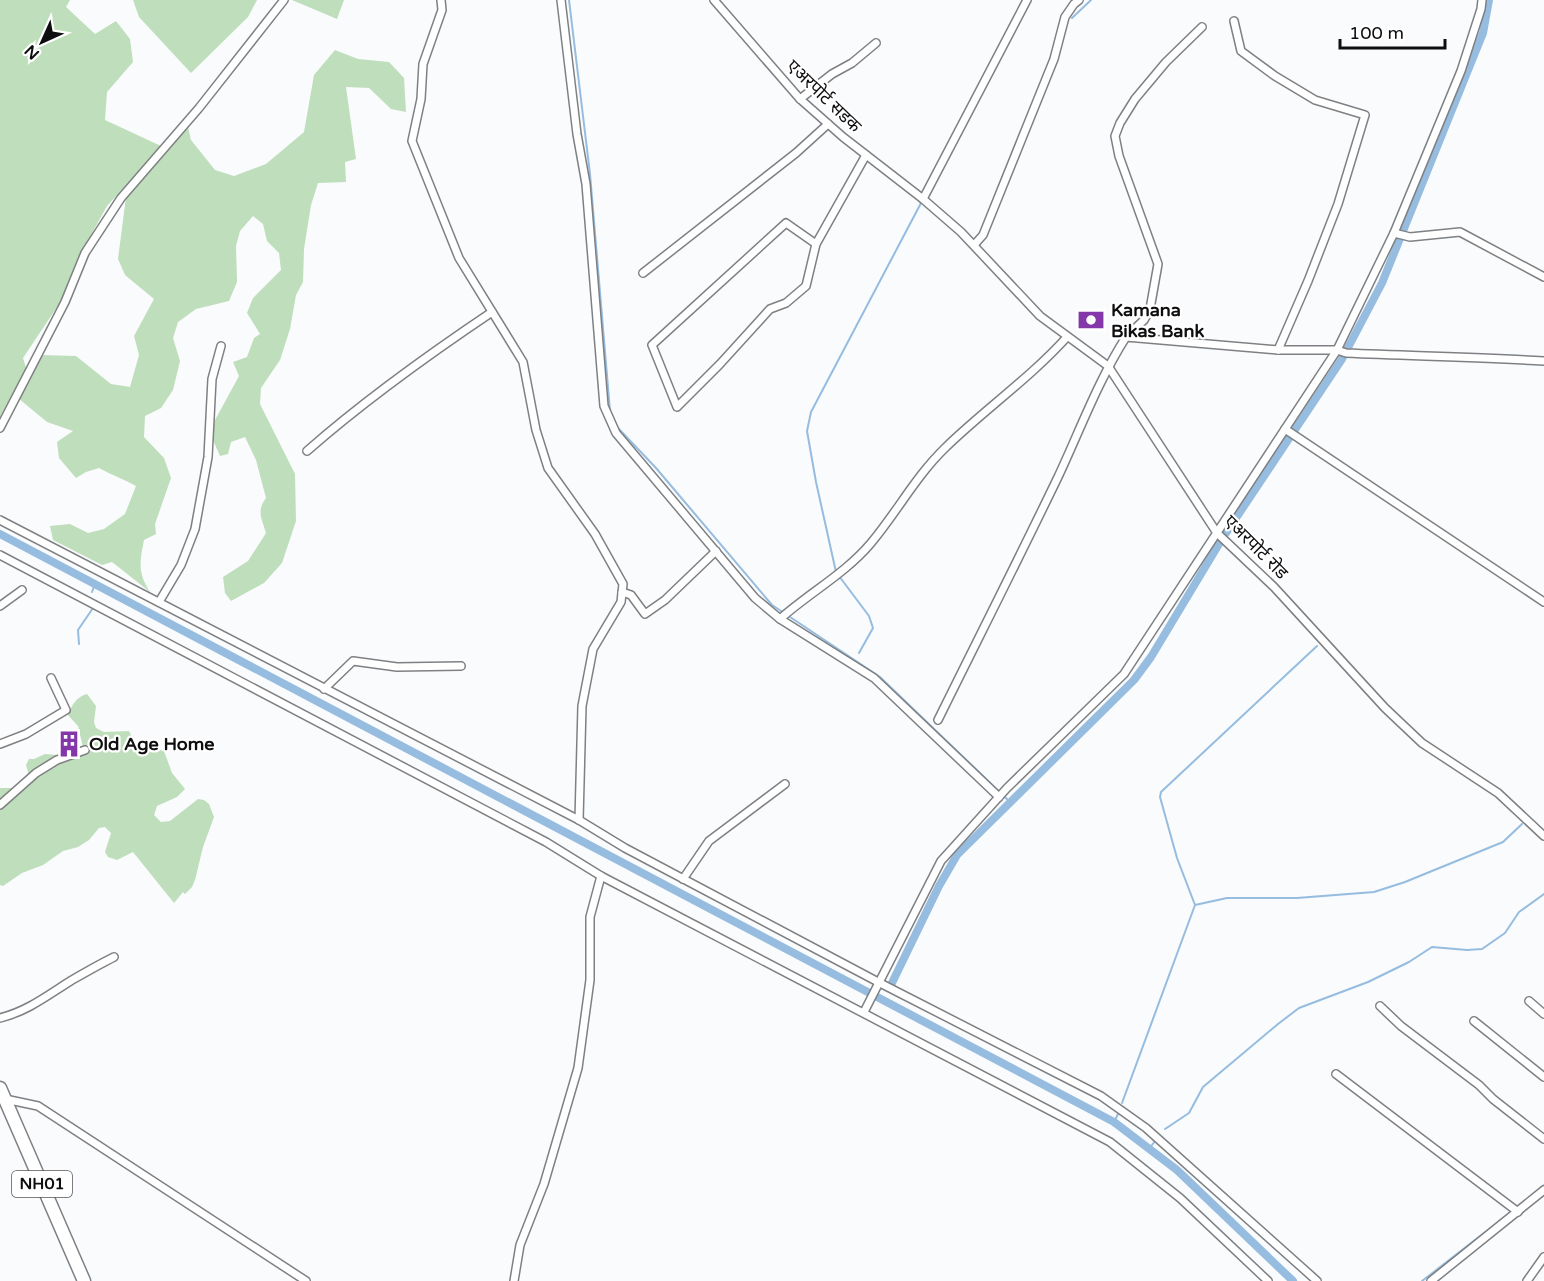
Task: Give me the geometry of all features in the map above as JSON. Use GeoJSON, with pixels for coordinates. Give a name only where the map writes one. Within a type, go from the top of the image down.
{"type":"FeatureCollection","features":[{"type":"Feature","properties":{"kind":"highway","name":"NH01"},"geometry":{"type":"LineString","coordinates":[[2,1093],[84,1281]]}},
{"type":"Feature","properties":{"kind":"street"},"geometry":{"type":"LineString","coordinates":[[0,428],[64,302],[84,253],[122,198],[199,108],[285,0]]}},
{"type":"Feature","properties":{"kind":"street"},"geometry":{"type":"LineString","coordinates":[[441,0],[442,10],[423,64],[421,99],[412,141],[459,258],[523,362],[536,430],[548,468],[595,534],[624,584],[621,602],[593,649],[582,706],[579,820]]}},
{"type":"Feature","properties":{"kind":"street"},"geometry":{"type":"LineString","coordinates":[[561,0],[577,134],[586,184],[604,406],[616,433],[755,598],[780,619],[874,678],[1000,796]]}},
{"type":"Feature","properties":{"kind":"street","name":"एअरपोर्ट सडक"},"geometry":{"type":"LineString","coordinates":[[714,0],[800,99],[866,155],[925,200]]}},
{"type":"Feature","properties":{"kind":"street"},"geometry":{"type":"LineString","coordinates":[[925,200],[1026,0]]}},
{"type":"Feature","properties":{"kind":"street"},"geometry":{"type":"LineString","coordinates":[[974,245],[983,235],[1054,59],[1065,17],[1079,0]]}},
{"type":"Feature","properties":{"kind":"street"},"geometry":{"type":"LineString","coordinates":[[866,1009],[941,861],[1007,788],[1124,674],[1217,532],[1289,432],[1341,351],[1396,233],[1461,71],[1482,0]]}},
{"type":"Feature","properties":{"kind":"street"},"geometry":{"type":"LineString","coordinates":[[1234,21],[1241,51],[1275,76],[1315,100],[1365,115],[1338,204],[1278,350]]}},
{"type":"Feature","properties":{"kind":"street"},"geometry":{"type":"LineString","coordinates":[[938,720],[1039,516],[1108,366],[1126,337],[1144,320],[1150,309],[1158,264],[1119,156],[1115,136],[1135,99],[1166,62],[1202,27]]}},
{"type":"Feature","properties":{"kind":"street"},"geometry":{"type":"LineString","coordinates":[[800,99],[876,44]]}},
{"type":"Feature","properties":{"kind":"street"},"geometry":{"type":"LineString","coordinates":[[643,273],[796,153],[828,124]]}},
{"type":"Feature","properties":{"kind":"street"},"geometry":{"type":"LineString","coordinates":[[816,244],[786,223],[652,345],[677,406],[720,364],[770,309],[786,303],[806,286],[816,244],[866,155]]}},
{"type":"Feature","properties":{"kind":"street","name":"एअरपोर्ट रोड"},"geometry":{"type":"LineString","coordinates":[[925,200],[974,245],[1040,316],[1108,366],[1217,532],[1274,587],[1385,708],[1422,742],[1498,793],[1544,836]]}},
{"type":"Feature","properties":{"kind":"street"},"geometry":{"type":"LineString","coordinates":[[1396,233],[1410,237],[1460,232],[1544,277]]}},
{"type":"Feature","properties":{"kind":"street"},"geometry":{"type":"LineString","coordinates":[[307,451],[421,360],[492,312]]}},
{"type":"Feature","properties":{"kind":"street"},"geometry":{"type":"LineString","coordinates":[[780,619],[835,576],[871,543],[892,512],[944,449],[1045,361],[1067,337]]}},
{"type":"Feature","properties":{"kind":"street"},"geometry":{"type":"LineString","coordinates":[[1126,337],[1278,350],[1341,351],[1430,357],[1473,356],[1544,361]]}},
{"type":"Feature","properties":{"kind":"street"},"geometry":{"type":"LineString","coordinates":[[159,602],[181,566],[195,529],[208,457],[212,379],[221,346]]}},
{"type":"Feature","properties":{"kind":"street"},"geometry":{"type":"LineString","coordinates":[[1289,432],[1544,602]]}},
{"type":"Feature","properties":{"kind":"street"},"geometry":{"type":"LineString","coordinates":[[0,520],[579,820],[683,879],[1101,1096],[1146,1128],[1317,1281]]}},
{"type":"Feature","properties":{"kind":"street"},"geometry":{"type":"LineString","coordinates":[[622,592],[631,595],[645,614],[666,600],[716,551]]}},
{"type":"Feature","properties":{"kind":"street"},"geometry":{"type":"LineString","coordinates":[[0,555],[546,842],[601,876],[866,1009],[1110,1142],[1180,1198],[1268,1281]]}},
{"type":"Feature","properties":{"kind":"street"},"geometry":{"type":"LineString","coordinates":[[0,606],[22,590]]}},
{"type":"Feature","properties":{"kind":"street"},"geometry":{"type":"LineString","coordinates":[[324,689],[353,662],[397,667],[461,666]]}},
{"type":"Feature","properties":{"kind":"street"},"geometry":{"type":"LineString","coordinates":[[0,744],[26,734],[66,710],[51,678]]}},
{"type":"Feature","properties":{"kind":"street"},"geometry":{"type":"LineString","coordinates":[[0,806],[36,773],[57,760],[85,750]]}},
{"type":"Feature","properties":{"kind":"street"},"geometry":{"type":"LineString","coordinates":[[683,879],[709,841],[785,784]]}},
{"type":"Feature","properties":{"kind":"street"},"geometry":{"type":"LineString","coordinates":[[514,1281],[520,1245],[544,1184],[578,1068],[590,980],[590,917],[601,876]]}},
{"type":"Feature","properties":{"kind":"street"},"geometry":{"type":"LineString","coordinates":[[0,1018],[30,1007],[73,979],[114,957]]}},
{"type":"Feature","properties":{"kind":"street"},"geometry":{"type":"LineString","coordinates":[[1529,1001],[1544,1014]]}},
{"type":"Feature","properties":{"kind":"street"},"geometry":{"type":"LineString","coordinates":[[1380,1006],[1401,1026],[1479,1084],[1501,1106],[1544,1139]]}},
{"type":"Feature","properties":{"kind":"street"},"geometry":{"type":"LineString","coordinates":[[1474,1021],[1544,1077]]}},
{"type":"Feature","properties":{"kind":"street"},"geometry":{"type":"LineString","coordinates":[[1336,1074],[1518,1212]]}},
{"type":"Feature","properties":{"kind":"street"},"geometry":{"type":"LineString","coordinates":[[2,1093],[38,1106],[306,1281]]}},
{"type":"Feature","properties":{"kind":"street"},"geometry":{"type":"LineString","coordinates":[[1431,1281],[1544,1190]]}},
{"type":"Feature","properties":{"kind":"street"},"geometry":{"type":"LineString","coordinates":[[1527,1281],[1544,1257]]}},
{"type":"Feature","properties":{"kind":"green space"},"geometry":{"type":"Polygon","coordinates":[[[0,0],[70,0],[66,7],[95,34],[116,21],[130,39],[133,62],[107,92],[105,120],[161,146],[107,206],[82,251],[61,301],[23,358],[26,368],[0,417],[0,0]]]}},
{"type":"Feature","properties":{"kind":"green space"},"geometry":{"type":"Polygon","coordinates":[[[133,0],[257,0],[248,17],[191,73],[139,17],[133,0]]]}},
{"type":"Feature","properties":{"kind":"green space"},"geometry":{"type":"Polygon","coordinates":[[[292,0],[344,0],[337,19],[292,0]]]}},
{"type":"Feature","properties":{"kind":"green space"},"geometry":{"type":"Polygon","coordinates":[[[335,50],[358,59],[389,62],[404,78],[406,112],[391,109],[369,88],[346,87],[356,159],[345,162],[346,182],[318,183],[311,205],[304,249],[303,282],[296,295],[290,329],[280,360],[261,388],[260,404],[295,474],[296,521],[282,563],[264,583],[231,601],[225,593],[223,577],[248,561],[266,533],[261,507],[266,498],[256,460],[245,437],[231,442],[228,454],[220,456],[209,431],[239,376],[233,362],[247,357],[254,338],[260,334],[247,313],[253,298],[281,270],[279,253],[267,241],[263,224],[253,216],[240,231],[236,246],[237,282],[229,301],[196,309],[178,322],[173,338],[180,361],[173,390],[161,408],[145,416],[144,437],[164,458],[171,478],[155,524],[156,534],[144,540],[141,572],[150,592],[112,562],[102,565],[53,540],[50,526],[70,524],[88,533],[104,529],[125,514],[136,486],[99,468],[76,478],[59,458],[57,442],[73,431],[47,422],[18,398],[41,355],[76,356],[111,384],[130,387],[139,355],[134,336],[154,299],[125,275],[118,259],[126,197],[188,127],[191,140],[215,170],[234,176],[266,164],[304,132],[314,75],[335,50]]]}},
{"type":"Feature","properties":{"kind":"green space"},"geometry":{"type":"Polygon","coordinates":[[[87,694],[96,706],[94,722],[96,728],[104,732],[129,731],[140,746],[164,751],[172,773],[185,789],[177,797],[157,806],[154,815],[161,822],[170,821],[198,799],[209,804],[214,817],[203,847],[195,880],[192,887],[185,894],[183,892],[174,903],[133,852],[117,860],[108,857],[105,852],[111,833],[105,827],[99,828],[89,840],[78,847],[63,851],[43,865],[22,873],[3,886],[0,885],[0,788],[17,788],[29,775],[26,765],[29,759],[45,754],[69,756],[66,752],[83,747],[78,726],[68,715],[75,702],[87,694]]]}},
{"type":"Feature","properties":{"kind":"waterway"},"geometry":{"type":"LineString","coordinates":[[569,0],[590,174],[610,411]]}},
{"type":"Feature","properties":{"kind":"waterway"},"geometry":{"type":"LineString","coordinates":[[1072,18],[1091,0]]}},
{"type":"Feature","properties":{"kind":"waterway"},"geometry":{"type":"LineString","coordinates":[[1226,533],[1342,359],[1382,283],[1483,33],[1489,0]]}},
{"type":"Feature","properties":{"kind":"waterway"},"geometry":{"type":"LineString","coordinates":[[836,572],[807,431],[811,412],[921,203]]}},
{"type":"Feature","properties":{"kind":"waterway"},"geometry":{"type":"LineString","coordinates":[[617,427],[656,468],[772,605],[880,677],[1010,802]]}},
{"type":"Feature","properties":{"kind":"waterway"},"geometry":{"type":"LineString","coordinates":[[0,534],[1114,1122],[1177,1170],[1293,1281]]}},
{"type":"Feature","properties":{"kind":"waterway"},"geometry":{"type":"LineString","coordinates":[[891,985],[939,886],[957,855],[1134,680],[1151,657],[1219,544]]}},
{"type":"Feature","properties":{"kind":"waterway"},"geometry":{"type":"LineString","coordinates":[[839,576],[869,616],[873,628],[859,653]]}},
{"type":"Feature","properties":{"kind":"waterway"},"geometry":{"type":"LineString","coordinates":[[92,592],[95,584]]}},
{"type":"Feature","properties":{"kind":"waterway"},"geometry":{"type":"LineString","coordinates":[[79,644],[78,630],[93,608]]}},
{"type":"Feature","properties":{"kind":"waterway"},"geometry":{"type":"LineString","coordinates":[[1195,905],[1177,858],[1160,797],[1161,792],[1317,646]]}},
{"type":"Feature","properties":{"kind":"waterway"},"geometry":{"type":"LineString","coordinates":[[1122,1103],[1195,905],[1227,898],[1297,898],[1374,892],[1405,882],[1503,842],[1522,824]]}},
{"type":"Feature","properties":{"kind":"waterway"},"geometry":{"type":"LineString","coordinates":[[1165,1129],[1189,1113],[1203,1087],[1299,1008],[1368,982],[1409,962],[1432,947],[1482,949],[1505,933],[1519,912],[1544,894]]}},
{"type":"Feature","properties":{"kind":"waterway"},"geometry":{"type":"LineString","coordinates":[[1114,1122],[1119,1112]]}},
{"type":"Feature","properties":{"kind":"waterway"},"geometry":{"type":"LineString","coordinates":[[1149,1149],[1155,1141]]}},
{"type":"Feature","properties":{"kind":"waterway"},"geometry":{"type":"LineString","coordinates":[[1517,1208],[1544,1185]]}},
{"type":"Feature","properties":{"kind":"waterway"},"geometry":{"type":"LineString","coordinates":[[1422,1281],[1510,1213]]}},
{"type":"Feature","properties":{"kind":"place","name":"Kamana Bikas Bank"},"geometry":{"type":"Point","coordinates":[1091,320]}},
{"type":"Feature","properties":{"kind":"place","name":"Old Age Home"},"geometry":{"type":"Point","coordinates":[69,744]}}]}
